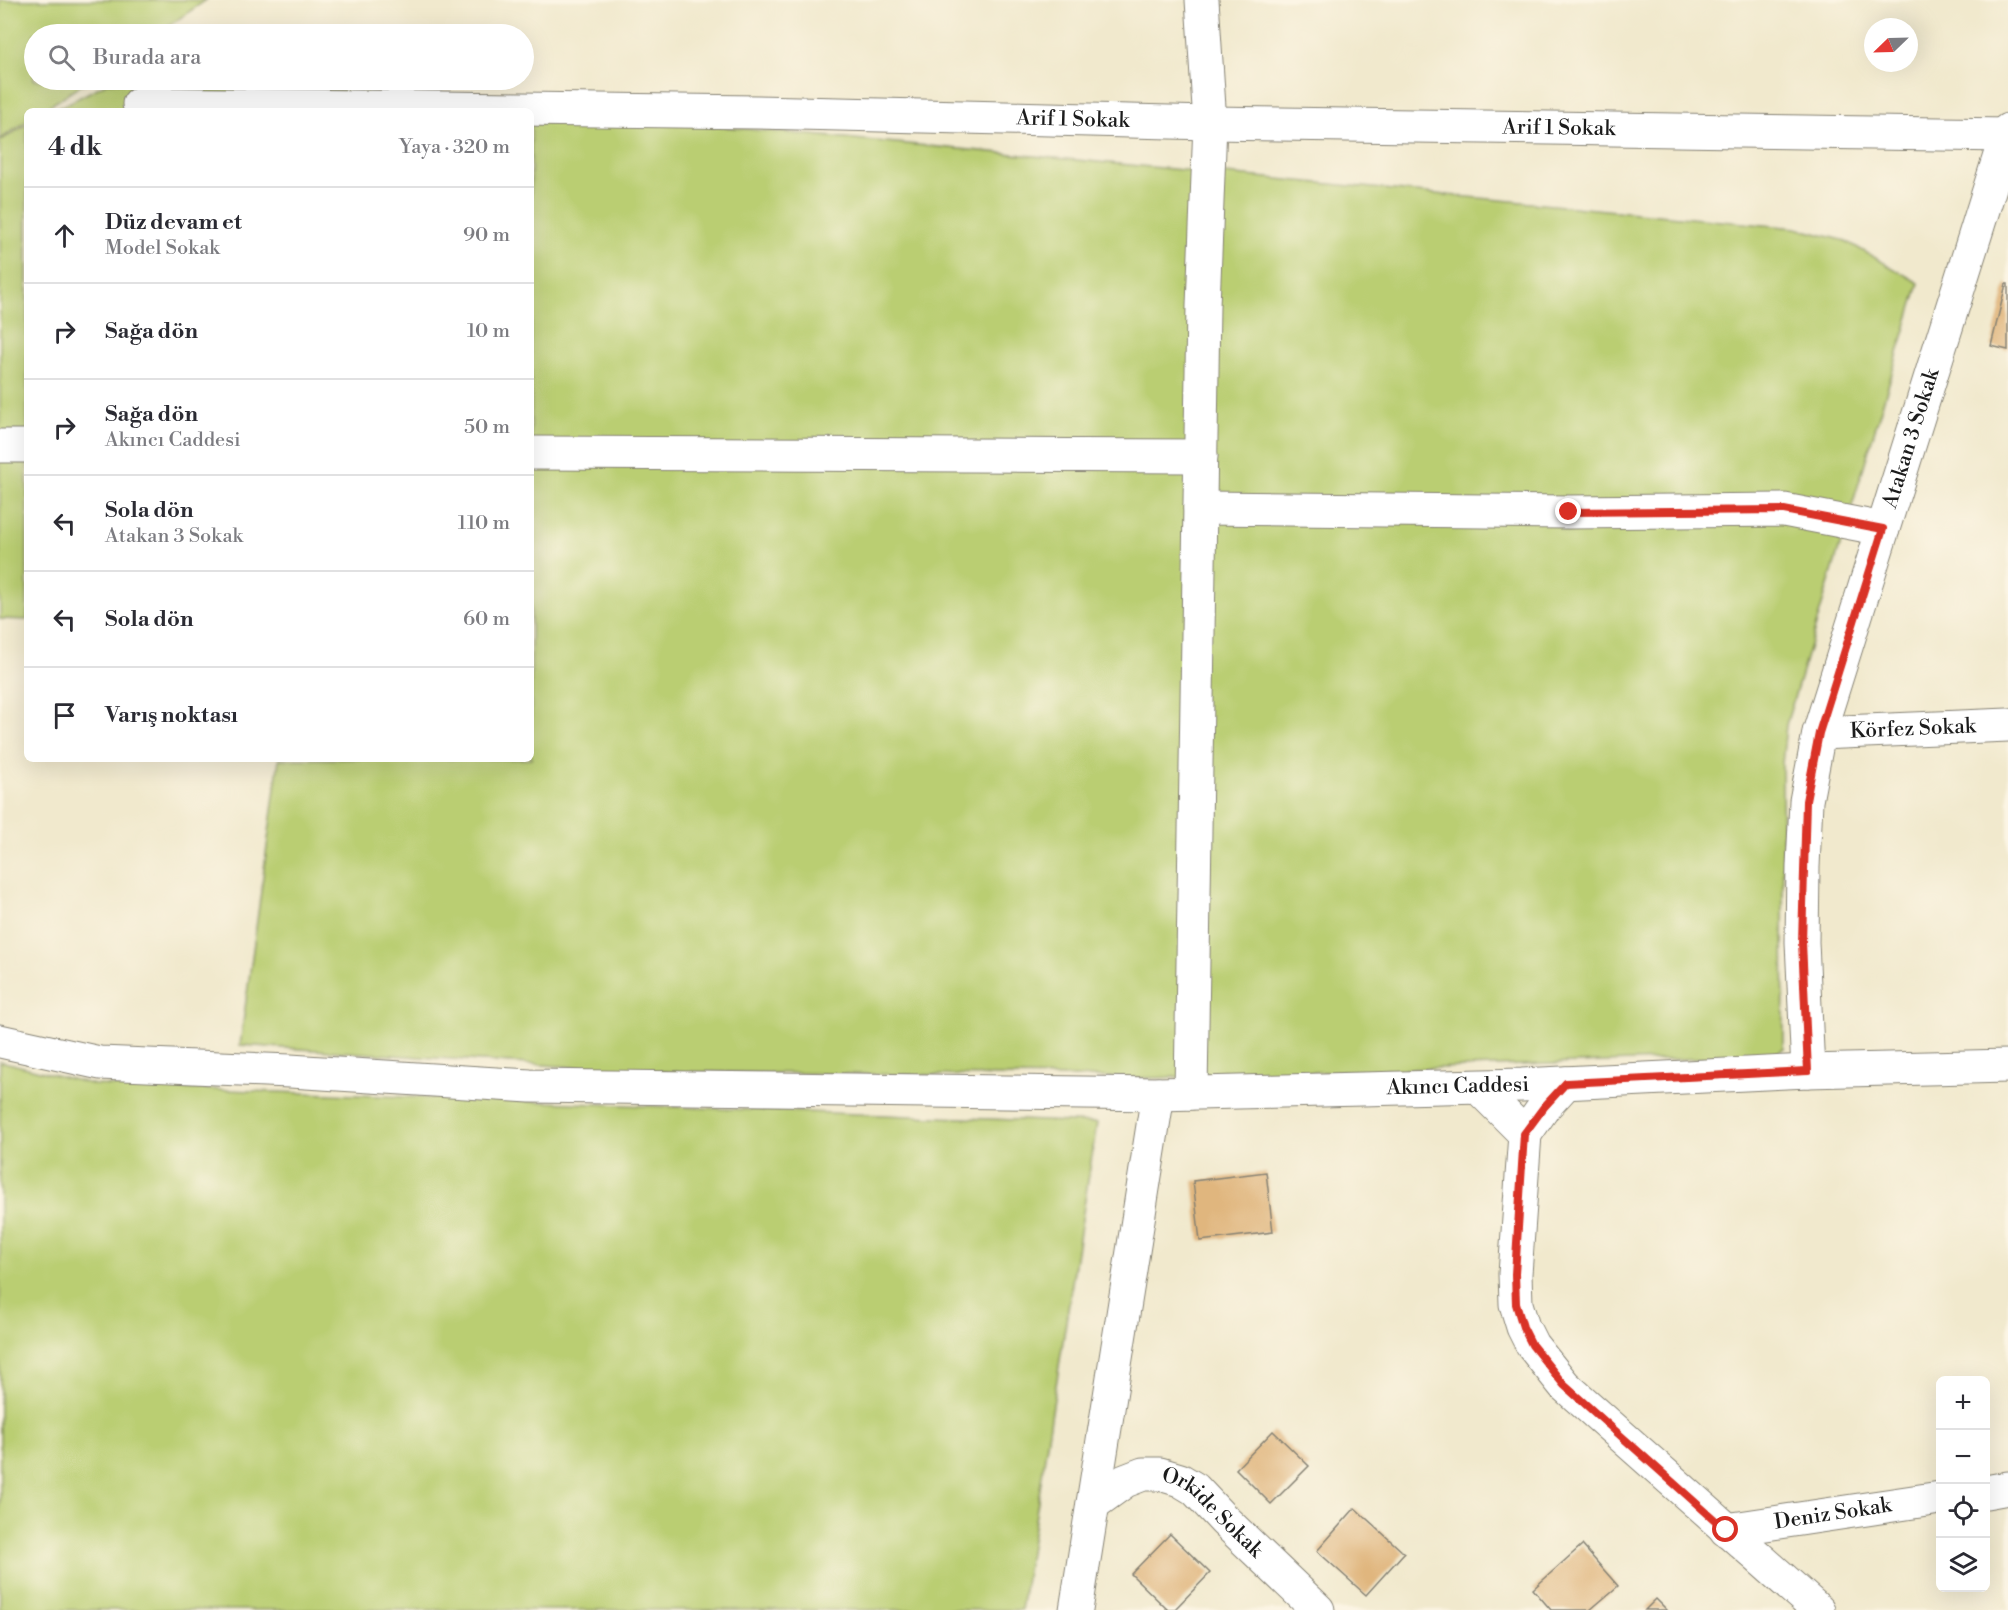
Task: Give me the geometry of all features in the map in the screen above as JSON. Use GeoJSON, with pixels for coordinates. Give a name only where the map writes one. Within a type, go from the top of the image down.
{"type":"FeatureCollection","features":[{"type":"Feature","properties":{"kind":"street"},"geometry":{"type":"LineString","coordinates":[[1191,1093],[1203,306],[1210,123],[1202,0]]}},
{"type":"Feature","properties":{"kind":"street","name":"Arif 1 Sokak"},"geometry":{"type":"LineString","coordinates":[[139,104],[448,108]]}},
{"type":"Feature","properties":{"kind":"street","name":"Arif 1 Sokak"},"geometry":{"type":"LineString","coordinates":[[534,109],[1210,123],[2008,133]]}},
{"type":"Feature","properties":{"kind":"street","name":"Atakan 3 Sokak"},"geometry":{"type":"LineString","coordinates":[[1808,1071],[1802,942],[1803,867],[1806,801],[1819,733],[2008,133]]}},
{"type":"Feature","properties":{"kind":"street"},"geometry":{"type":"LineString","coordinates":[[0,446],[24,446]]}},
{"type":"Feature","properties":{"kind":"street"},"geometry":{"type":"LineString","coordinates":[[534,453],[1201,456]]}},
{"type":"Feature","properties":{"kind":"street"},"geometry":{"type":"LineString","coordinates":[[1200,508],[1569,512],[1784,510],[1883,529]]}},
{"type":"Feature","properties":{"kind":"street","name":"Körfez Sokak"},"geometry":{"type":"LineString","coordinates":[[1819,733],[2008,725]]}},
{"type":"Feature","properties":{"kind":"street","name":"Akıncı Caddesi"},"geometry":{"type":"LineString","coordinates":[[0,1041],[100,1063],[290,1071],[530,1086],[1158,1094],[1478,1087],[1808,1071],[2008,1066]]}},
{"type":"Feature","properties":{"kind":"street"},"geometry":{"type":"LineString","coordinates":[[1566,1083],[1524,1134],[1515,1274],[1516,1304],[1523,1327],[1532,1345],[1564,1385],[1818,1610]]}},
{"type":"Feature","properties":{"kind":"street"},"geometry":{"type":"LineString","coordinates":[[1478,1087],[1524,1134]]}},
{"type":"Feature","properties":{"kind":"street"},"geometry":{"type":"LineString","coordinates":[[1076,1610],[1158,1094]]}},
{"type":"Feature","properties":{"kind":"street","name":"Orkide Sokak"},"geometry":{"type":"LineString","coordinates":[[1093,1504],[1125,1481],[1143,1474],[1161,1474],[1180,1480],[1196,1489],[1224,1520],[1318,1610]]}},
{"type":"Feature","properties":{"kind":"street"},"geometry":{"type":"LineString","coordinates":[[1990,1491],[2008,1488]]}},
{"type":"Feature","properties":{"kind":"street","name":"Deniz Sokak"},"geometry":{"type":"LineString","coordinates":[[1726,1530],[1936,1499]]}},
{"type":"Feature","properties":{"kind":"green space"},"geometry":{"type":"Polygon","coordinates":[[[0,0],[206,0],[171,24],[24,24],[24,90],[74,90],[47,108],[24,108],[24,123],[0,139],[0,0]]]}},
{"type":"Feature","properties":{"kind":"green space"},"geometry":{"type":"Polygon","coordinates":[[[94,90],[335,90],[525,108],[59,108],[94,90]]]}},
{"type":"Feature","properties":{"kind":"green space"},"geometry":{"type":"Polygon","coordinates":[[[534,109],[1796,228],[1846,241],[1919,283],[1786,725],[1782,764],[1784,1048],[1772,1056],[1152,1078],[633,1071],[240,1045],[279,762],[534,762],[534,109]]]}},
{"type":"Feature","properties":{"kind":"green space"},"geometry":{"type":"Polygon","coordinates":[[[24,126],[24,620],[0,619],[0,141],[24,126]]]}},
{"type":"Feature","properties":{"kind":"green space"},"geometry":{"type":"Polygon","coordinates":[[[0,1061],[95,1085],[1097,1123],[1021,1610],[0,1610],[0,1061]]]}},
{"type":"Feature","properties":{"kind":"building"},"geometry":{"type":"Polygon","coordinates":[[[2006,284],[2008,284],[2008,350],[1991,346],[2006,284]]]}},
{"type":"Feature","properties":{"kind":"building"},"geometry":{"type":"Polygon","coordinates":[[[1266,1172],[1273,1232],[1200,1241],[1193,1181],[1266,1172]]]}},
{"type":"Feature","properties":{"kind":"building"},"geometry":{"type":"Polygon","coordinates":[[[1273,1431],[1309,1466],[1271,1504],[1236,1469],[1273,1431]]]}},
{"type":"Feature","properties":{"kind":"building"},"geometry":{"type":"Polygon","coordinates":[[[1355,1508],[1404,1553],[1366,1595],[1317,1551],[1355,1508]]]}},
{"type":"Feature","properties":{"kind":"building"},"geometry":{"type":"Polygon","coordinates":[[[1170,1534],[1210,1573],[1174,1610],[1168,1610],[1131,1574],[1170,1534]]]}},
{"type":"Feature","properties":{"kind":"building"},"geometry":{"type":"Polygon","coordinates":[[[1582,1545],[1618,1586],[1590,1610],[1551,1610],[1533,1589],[1582,1545]]]}},
{"type":"Feature","properties":{"kind":"building"},"geometry":{"type":"Polygon","coordinates":[[[1656,1599],[1667,1610],[1645,1610],[1656,1599]]]}},
{"type":"Feature","properties":{"kind":"route"},"geometry":{"type":"LineString","coordinates":[[1569,512],[1784,510],[1883,529],[1819,733],[1806,801],[1802,942],[1808,1071],[1566,1083],[1534,1119],[1524,1134],[1515,1274],[1516,1304],[1523,1327],[1532,1345],[1564,1385],[1726,1530]]}}]}
